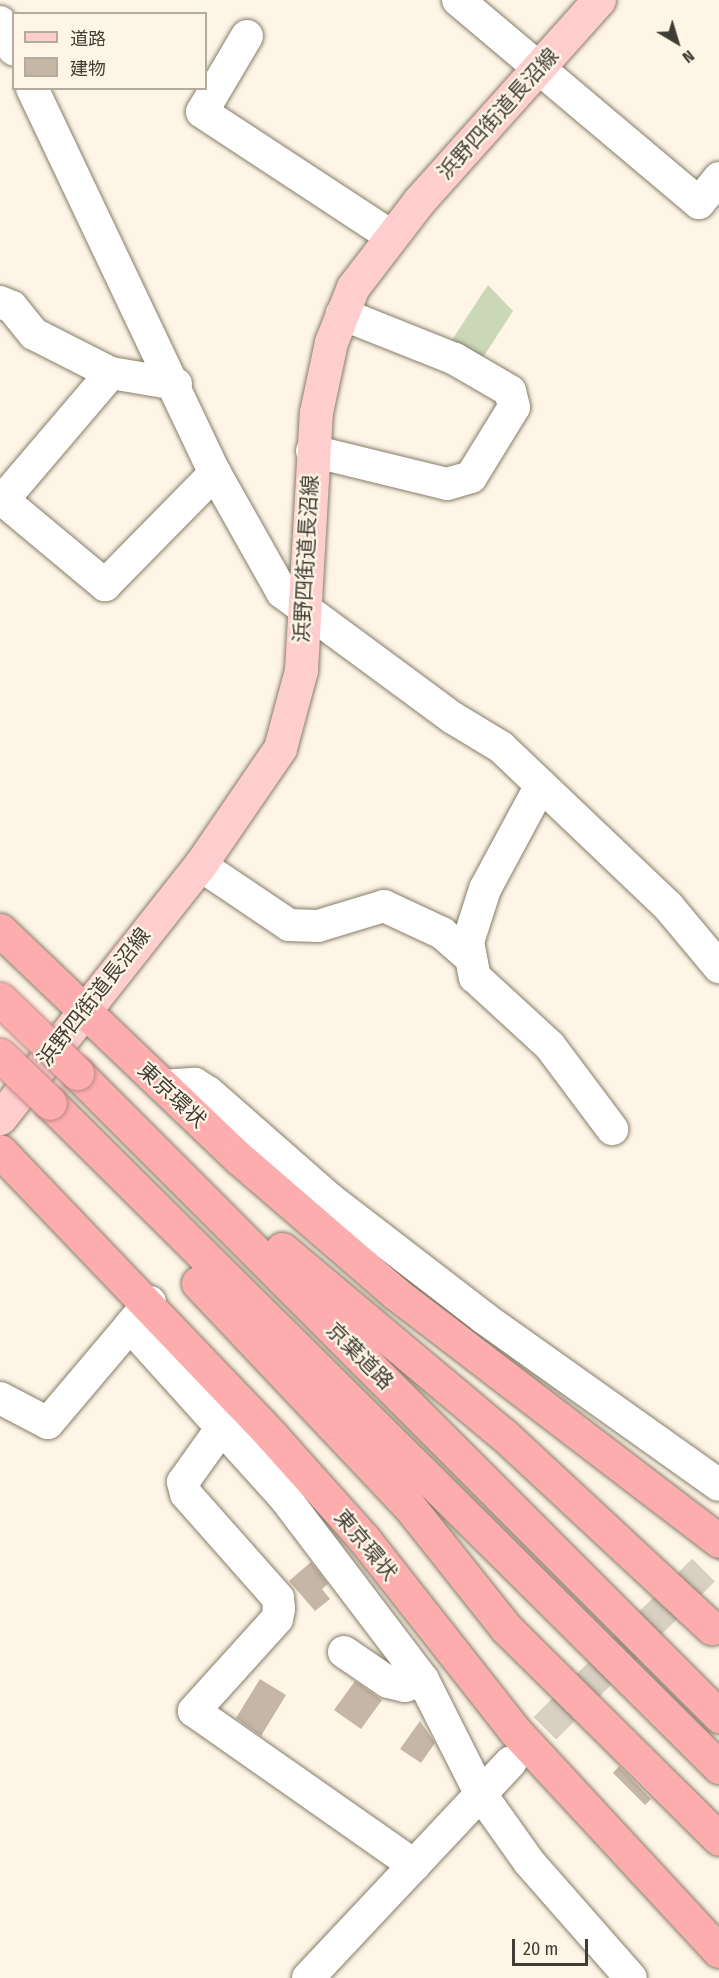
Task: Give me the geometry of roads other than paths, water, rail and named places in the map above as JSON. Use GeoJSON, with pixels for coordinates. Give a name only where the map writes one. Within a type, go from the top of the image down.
{"type":"FeatureCollection","features":[{"type":"Feature","properties":{"kind":"highway","name":"東京環状"},"geometry":{"type":"LineString","coordinates":[[0,930],[81,1011],[395,1293],[620,1462],[719,1541]]}},
{"type":"Feature","properties":{"kind":"highway","name":"京葉道路"},"geometry":{"type":"LineString","coordinates":[[0,999],[77,1073],[719,1716]]}},
{"type":"Feature","properties":{"kind":"highway","name":"京葉道路"},"geometry":{"type":"LineString","coordinates":[[0,1055],[719,1767]]}},
{"type":"Feature","properties":{"kind":"highway"},"geometry":{"type":"LineString","coordinates":[[93,1148],[119,1199],[409,1506],[507,1629],[719,1839]]}},
{"type":"Feature","properties":{"kind":"highway","name":"東京環状"},"geometry":{"type":"LineString","coordinates":[[0,1151],[140,1314],[364,1539],[515,1731],[689,1923],[719,1951]]}},
{"type":"Feature","properties":{"kind":"highway"},"geometry":{"type":"LineString","coordinates":[[164,1160],[217,1192],[504,1435],[712,1628]]}},
{"type":"Feature","properties":{"kind":"highway"},"geometry":{"type":"LineString","coordinates":[[620,1462],[671,1483],[719,1518]]}},
{"type":"Feature","properties":{"kind":"highway"},"geometry":{"type":"LineString","coordinates":[[689,1923],[719,1959]]}},
{"type":"Feature","properties":{"kind":"main road","name":"浜野四街道長沼線"},"geometry":{"type":"LineString","coordinates":[[0,1118],[81,1011],[200,865],[280,748],[301,670],[312,451],[323,375],[353,287],[389,236],[599,0]]}},
{"type":"Feature","properties":{"kind":"street"},"geometry":{"type":"LineString","coordinates":[[458,0],[699,202],[719,178]]}},
{"type":"Feature","properties":{"kind":"street"},"geometry":{"type":"LineString","coordinates":[[0,22],[12,46]]}},
{"type":"Feature","properties":{"kind":"street"},"geometry":{"type":"LineString","coordinates":[[247,36],[202,112],[389,236]]}},
{"type":"Feature","properties":{"kind":"street"},"geometry":{"type":"LineString","coordinates":[[33,90],[176,384],[215,473],[282,592],[303,610],[501,747],[668,906],[719,967]]}},
{"type":"Feature","properties":{"kind":"street"},"geometry":{"type":"LineString","coordinates":[[0,302],[12,307],[34,334],[111,373],[176,384]]}},
{"type":"Feature","properties":{"kind":"street"},"geometry":{"type":"LineString","coordinates":[[312,451],[447,484],[471,477],[514,407],[510,391],[455,359],[342,314]]}},
{"type":"Feature","properties":{"kind":"street"},"geometry":{"type":"LineString","coordinates":[[111,373],[3,500],[105,585],[215,473]]}},
{"type":"Feature","properties":{"kind":"street"},"geometry":{"type":"LineString","coordinates":[[541,785],[485,889],[468,942],[471,958],[475,977],[550,1046],[612,1129]]}},
{"type":"Feature","properties":{"kind":"street"},"geometry":{"type":"LineString","coordinates":[[200,865],[289,925],[318,926],[384,906],[442,933],[471,958]]}},
{"type":"Feature","properties":{"kind":"street"},"geometry":{"type":"LineString","coordinates":[[163,1086],[195,1084],[208,1092],[331,1200],[483,1318],[719,1485]]}},
{"type":"Feature","properties":{"kind":"street"},"geometry":{"type":"LineString","coordinates":[[0,1398],[48,1423],[140,1314],[222,1426],[285,1498],[423,1680],[480,1793],[529,1862],[631,1978]]}},
{"type":"Feature","properties":{"kind":"street"},"geometry":{"type":"LineString","coordinates":[[222,1426],[183,1482],[186,1494],[278,1598],[279,1609],[277,1619],[194,1711],[414,1864]]}},
{"type":"Feature","properties":{"kind":"street"},"geometry":{"type":"LineString","coordinates":[[344,1652],[388,1682],[405,1686],[423,1680]]}},
{"type":"Feature","properties":{"kind":"street"},"geometry":{"type":"LineString","coordinates":[[308,1978],[511,1762]]}},
{"type":"Feature","properties":{"kind":"tunnel"},"geometry":{"type":"LineString","coordinates":[[511,1762],[719,1555]]}}]}
